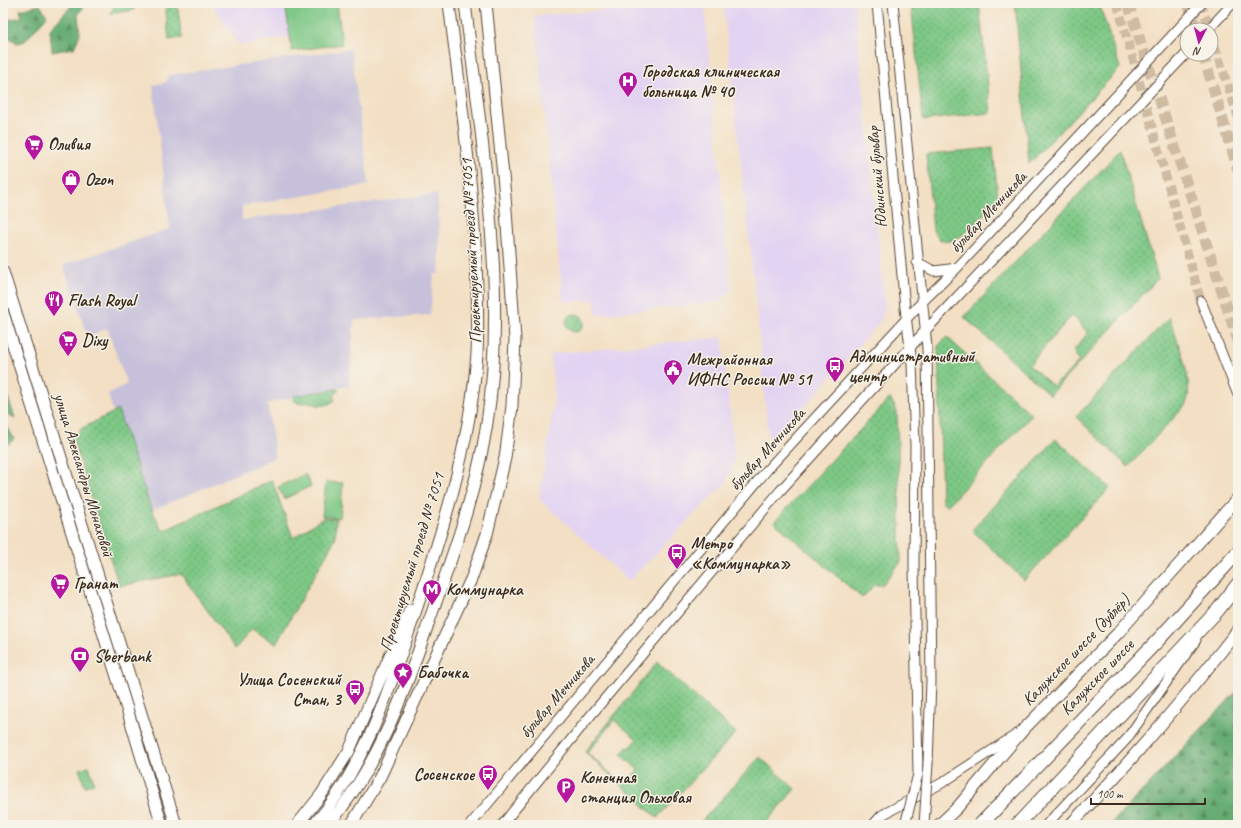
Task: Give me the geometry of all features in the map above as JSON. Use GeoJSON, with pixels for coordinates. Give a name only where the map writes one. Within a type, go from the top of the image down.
{"type":"FeatureCollection","features":[{"type":"Feature","properties":{"kind":"highway","name":"Калужское шоссе"},"geometry":{"type":"LineString","coordinates":[[980,825],[1160,638],[1238,552]]}},
{"type":"Feature","properties":{"kind":"highway"},"geometry":{"type":"LineString","coordinates":[[1017,825],[1218,610],[1238,584]]}},
{"type":"Feature","properties":{"kind":"main road","name":"Проектируемый проезд № 7051"},"geometry":{"type":"LineString","coordinates":[[314,825],[343,786],[374,727],[387,697],[442,534],[463,455],[474,380],[478,328],[477,273],[469,160],[449,3]]}},
{"type":"Feature","properties":{"kind":"main road","name":"Проектируемый проезд № 7051"},"geometry":{"type":"LineString","coordinates":[[328,825],[355,790],[390,725],[404,692],[468,508],[487,424],[493,363],[493,283],[485,166],[465,3]]}},
{"type":"Feature","properties":{"kind":"main road"},"geometry":{"type":"LineString","coordinates":[[351,825],[380,777],[472,577],[487,534],[505,458],[512,406],[515,339],[505,196],[486,3]]}},
{"type":"Feature","properties":{"kind":"main road","name":"улица Александры Монаховой"},"geometry":{"type":"LineString","coordinates":[[3,272],[176,825]]}},
{"type":"Feature","properties":{"kind":"main road","name":"улица Александры Монаховой"},"geometry":{"type":"LineString","coordinates":[[3,313],[162,825]]}},
{"type":"Feature","properties":{"kind":"main road","name":"Калужское шоссе (дублёр)"},"geometry":{"type":"LineString","coordinates":[[939,825],[957,808],[1023,730],[1118,633],[1238,498]]}},
{"type":"Feature","properties":{"kind":"main road"},"geometry":{"type":"LineString","coordinates":[[1228,563],[1238,545]]}},
{"type":"Feature","properties":{"kind":"main road"},"geometry":{"type":"LineString","coordinates":[[297,825],[321,795],[349,751],[396,640],[427,578]]}},
{"type":"Feature","properties":{"kind":"main road"},"geometry":{"type":"LineString","coordinates":[[1070,825],[1118,776],[1199,680],[1238,630]]}},
{"type":"Feature","properties":{"kind":"main road"},"geometry":{"type":"LineString","coordinates":[[1199,680],[1238,641]]}},
{"type":"Feature","properties":{"kind":"main road"},"geometry":{"type":"LineString","coordinates":[[1022,825],[1035,807]]}},
{"type":"Feature","properties":{"kind":"street","name":"Юдинский бульвар"},"geometry":{"type":"LineString","coordinates":[[877,3],[906,320],[910,348],[915,445],[914,567],[918,774],[905,825]]}},
{"type":"Feature","properties":{"kind":"street","name":"Юдинский бульвар"},"geometry":{"type":"LineString","coordinates":[[893,3],[921,303],[927,347],[931,681],[924,825]]}},
{"type":"Feature","properties":{"kind":"street","name":"бульвар Мечникова"},"geometry":{"type":"LineString","coordinates":[[470,825],[767,470],[921,303],[957,268],[1202,3]]}},
{"type":"Feature","properties":{"kind":"street"},"geometry":{"type":"LineString","coordinates":[[1215,22],[1233,3]]}},
{"type":"Feature","properties":{"kind":"street","name":"бульвар Мечникова"},"geometry":{"type":"LineString","coordinates":[[502,825],[591,715],[780,490],[925,331],[1179,61]]}},
{"type":"Feature","properties":{"kind":"street"},"geometry":{"type":"LineString","coordinates":[[917,262],[934,271],[957,268]]}},
{"type":"Feature","properties":{"kind":"street"},"geometry":{"type":"LineString","coordinates":[[1201,301],[1238,396]]}},
{"type":"Feature","properties":{"kind":"street"},"geometry":{"type":"LineString","coordinates":[[1046,825],[1126,740],[1218,610]]}},
{"type":"Feature","properties":{"kind":"street"},"geometry":{"type":"LineString","coordinates":[[873,825],[882,815],[942,783],[1023,730]]}},
{"type":"Feature","properties":{"kind":"shaded area"},"geometry":{"type":"Polygon","coordinates":[[[211,3],[284,3],[290,37],[239,45],[211,3]]]}},
{"type":"Feature","properties":{"kind":"shaded area","name":"Городская клиническая больница № 40"},"geometry":{"type":"Polygon","coordinates":[[[687,3],[704,3],[731,289],[721,302],[596,315],[594,300],[563,302],[535,16],[687,3]]]}},
{"type":"Feature","properties":{"kind":"shaded area","name":"Городская клиническая больница № 40"},"geometry":{"type":"Polygon","coordinates":[[[723,3],[855,3],[885,306],[881,320],[778,437],[768,437],[756,301],[723,3]]]}},
{"type":"Feature","properties":{"kind":"shaded area"},"geometry":{"type":"Polygon","coordinates":[[[351,49],[369,185],[242,206],[242,220],[437,194],[440,244],[439,274],[434,274],[430,315],[354,320],[349,386],[267,403],[274,445],[274,458],[143,514],[108,394],[127,384],[107,328],[88,337],[63,265],[170,229],[153,85],[167,82],[168,75],[351,49]]]}},
{"type":"Feature","properties":{"kind":"shaded area"},"geometry":{"type":"Polygon","coordinates":[[[722,337],[735,459],[726,482],[629,581],[539,499],[554,403],[551,354],[722,337]]]}},
{"type":"Feature","properties":{"kind":"green space"},"geometry":{"type":"Polygon","coordinates":[[[74,3],[86,3],[78,15],[80,34],[74,48],[52,52],[50,29],[74,3]]]}},
{"type":"Feature","properties":{"kind":"green space"},"geometry":{"type":"Polygon","coordinates":[[[116,3],[133,3],[134,10],[110,14],[116,3]]]}},
{"type":"Feature","properties":{"kind":"green space"},"geometry":{"type":"Polygon","coordinates":[[[177,3],[182,38],[169,40],[165,4],[177,3]]]}},
{"type":"Feature","properties":{"kind":"green space"},"geometry":{"type":"Polygon","coordinates":[[[285,3],[337,3],[342,44],[292,51],[285,3]]]}},
{"type":"Feature","properties":{"kind":"green space"},"geometry":{"type":"Polygon","coordinates":[[[911,3],[979,3],[991,113],[923,120],[911,3]]]}},
{"type":"Feature","properties":{"kind":"green space"},"geometry":{"type":"Polygon","coordinates":[[[1015,3],[1099,3],[1120,68],[1029,164],[1015,3]]]}},
{"type":"Feature","properties":{"kind":"green space"},"geometry":{"type":"Polygon","coordinates":[[[40,5],[47,16],[25,41],[17,43],[3,33],[3,21],[22,17],[20,10],[40,5]]]}},
{"type":"Feature","properties":{"kind":"green space"},"geometry":{"type":"Polygon","coordinates":[[[993,148],[998,198],[967,232],[948,241],[940,239],[933,230],[926,154],[993,148]]]}},
{"type":"Feature","properties":{"kind":"green space"},"geometry":{"type":"Polygon","coordinates":[[[1120,150],[1158,278],[1050,395],[964,317],[1120,150]],[[1072,315],[1029,365],[1053,386],[1079,361],[1073,351],[1088,333],[1072,315]]]}},
{"type":"Feature","properties":{"kind":"green space"},"geometry":{"type":"Polygon","coordinates":[[[575,314],[581,317],[584,323],[581,329],[575,332],[569,329],[566,323],[569,317],[575,314]]]}},
{"type":"Feature","properties":{"kind":"green space"},"geometry":{"type":"Polygon","coordinates":[[[1169,317],[1181,350],[1189,388],[1188,399],[1184,407],[1128,467],[1076,417],[1169,317]]]}},
{"type":"Feature","properties":{"kind":"green space"},"geometry":{"type":"Polygon","coordinates":[[[947,337],[1032,415],[947,506],[942,501],[938,346],[947,337]]]}},
{"type":"Feature","properties":{"kind":"green space"},"geometry":{"type":"Polygon","coordinates":[[[336,389],[339,390],[334,395],[334,401],[329,404],[300,404],[293,400],[294,396],[336,389]]]}},
{"type":"Feature","properties":{"kind":"green space"},"geometry":{"type":"Polygon","coordinates":[[[3,390],[6,391],[15,418],[3,412],[3,390]]]}},
{"type":"Feature","properties":{"kind":"green space"},"geometry":{"type":"Polygon","coordinates":[[[889,399],[891,399],[897,412],[901,562],[882,585],[875,585],[862,598],[774,522],[889,399]]]}},
{"type":"Feature","properties":{"kind":"green space"},"geometry":{"type":"Polygon","coordinates":[[[118,410],[150,506],[163,531],[272,480],[293,538],[323,518],[336,519],[335,539],[276,644],[252,629],[235,649],[181,574],[119,586],[73,440],[82,428],[118,410]]]}},
{"type":"Feature","properties":{"kind":"green space"},"geometry":{"type":"Polygon","coordinates":[[[3,423],[6,424],[14,439],[9,444],[3,440],[3,423]]]}},
{"type":"Feature","properties":{"kind":"green space"},"geometry":{"type":"Polygon","coordinates":[[[1056,439],[1110,488],[1024,580],[972,530],[1056,439]]]}},
{"type":"Feature","properties":{"kind":"green space"},"geometry":{"type":"Polygon","coordinates":[[[305,474],[311,486],[284,499],[278,487],[305,474]]]}},
{"type":"Feature","properties":{"kind":"green space"},"geometry":{"type":"Polygon","coordinates":[[[326,482],[343,483],[340,518],[322,516],[326,482]]]}},
{"type":"Feature","properties":{"kind":"green space"},"geometry":{"type":"Polygon","coordinates":[[[657,662],[736,733],[657,818],[585,752],[657,662]],[[614,720],[587,753],[616,778],[628,782],[638,770],[621,754],[627,747],[630,748],[637,739],[614,720]]]}},
{"type":"Feature","properties":{"kind":"green space"},"geometry":{"type":"Polygon","coordinates":[[[1238,690],[1238,825],[1110,825],[1238,690]]]}},
{"type":"Feature","properties":{"kind":"green space"},"geometry":{"type":"Polygon","coordinates":[[[760,757],[795,789],[764,825],[698,825],[760,757]]]}},
{"type":"Feature","properties":{"kind":"green space"},"geometry":{"type":"Polygon","coordinates":[[[89,766],[94,783],[85,786],[79,769],[89,766]]]}},
{"type":"Feature","properties":{"kind":"tunnel"},"geometry":{"type":"LineString","coordinates":[[1117,3],[1201,301]]}},
{"type":"Feature","properties":{"kind":"tunnel"},"geometry":{"type":"LineString","coordinates":[[1128,3],[1238,341]]}},
{"type":"Feature","properties":{"kind":"tunnel"},"geometry":{"type":"LineString","coordinates":[[1188,3],[1194,22]]}},
{"type":"Feature","properties":{"kind":"tunnel"},"geometry":{"type":"LineString","coordinates":[[1201,3],[1207,22]]}},
{"type":"Feature","properties":{"kind":"tunnel"},"geometry":{"type":"LineString","coordinates":[[1219,58],[1238,117]]}},
{"type":"Feature","properties":{"kind":"tunnel"},"geometry":{"type":"LineString","coordinates":[[1205,62],[1238,170]]}},
{"type":"Feature","properties":{"kind":"place","name":"Городская клиническая больница № 40"},"geometry":{"type":"Point","coordinates":[628,98]}},
{"type":"Feature","properties":{"kind":"place","name":"Оливия"},"geometry":{"type":"Point","coordinates":[34,161]}},
{"type":"Feature","properties":{"kind":"place","name":"Ozon"},"geometry":{"type":"Point","coordinates":[71,196]}},
{"type":"Feature","properties":{"kind":"place","name":"Flash Royal"},"geometry":{"type":"Point","coordinates":[54,317]}},
{"type":"Feature","properties":{"kind":"place","name":"Dixy"},"geometry":{"type":"Point","coordinates":[68,357]}},
{"type":"Feature","properties":{"kind":"place","name":"Административный центр"},"geometry":{"type":"Point","coordinates":[835,383]}},
{"type":"Feature","properties":{"kind":"place","name":"Межрайонная ИФНС России № 51"},"geometry":{"type":"Point","coordinates":[673,386]}},
{"type":"Feature","properties":{"kind":"place","name":"Метро «Коммунарка»"},"geometry":{"type":"Point","coordinates":[677,570]}},
{"type":"Feature","properties":{"kind":"place","name":"Гранат"},"geometry":{"type":"Point","coordinates":[60,600]}},
{"type":"Feature","properties":{"kind":"place","name":"Коммунарка"},"geometry":{"type":"Point","coordinates":[432,606]}},
{"type":"Feature","properties":{"kind":"place","name":"Sberbank"},"geometry":{"type":"Point","coordinates":[80,673]}},
{"type":"Feature","properties":{"kind":"place","name":"Бабочка"},"geometry":{"type":"Point","coordinates":[403,689]}},
{"type":"Feature","properties":{"kind":"place","name":"Улица Сосенский Стан, 3"},"geometry":{"type":"Point","coordinates":[355,706]}},
{"type":"Feature","properties":{"kind":"place","name":"Сосенское"},"geometry":{"type":"Point","coordinates":[488,791]}},
{"type":"Feature","properties":{"kind":"place","name":"Конечная станция Ольховая"},"geometry":{"type":"Point","coordinates":[566,804]}}]}
